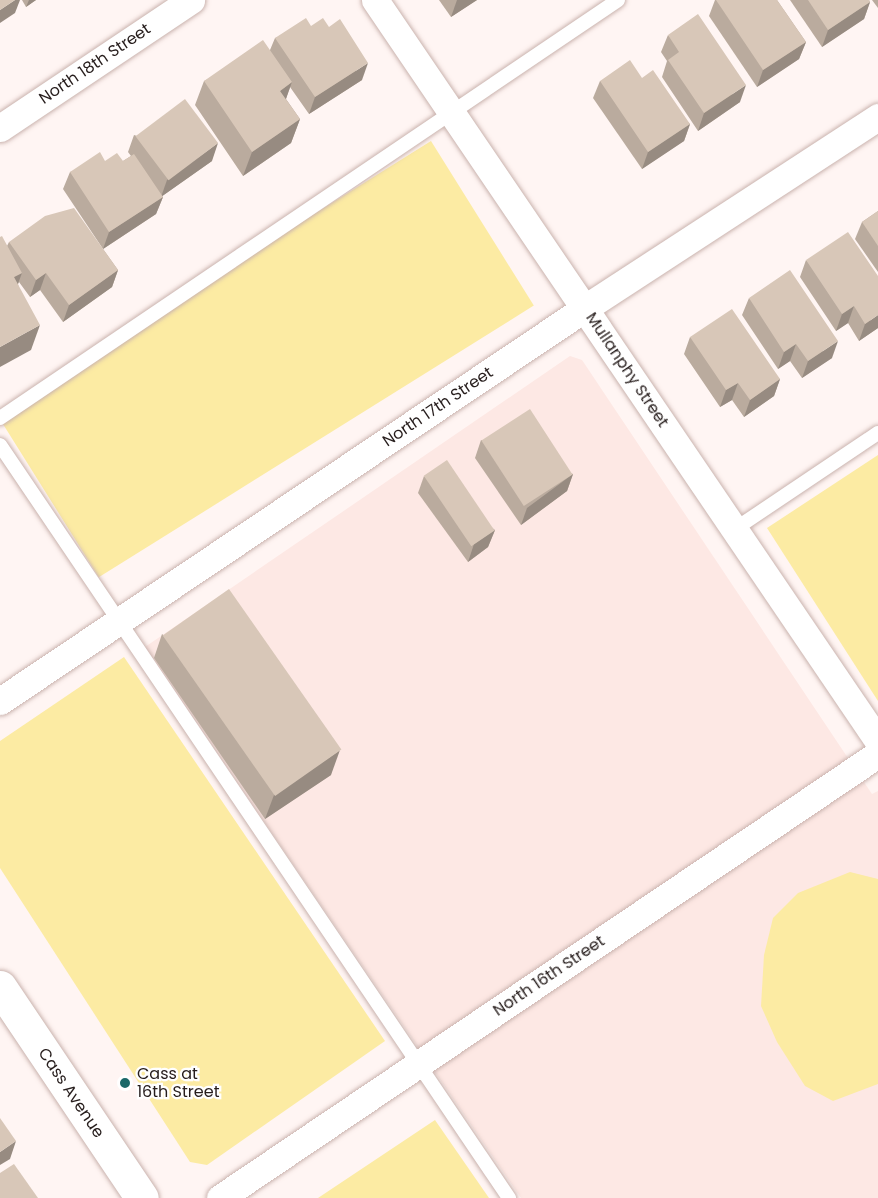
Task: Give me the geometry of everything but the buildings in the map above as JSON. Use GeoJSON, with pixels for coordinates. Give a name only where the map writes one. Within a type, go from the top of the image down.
{"type":"FeatureCollection","features":[{"type":"Feature","properties":{"kind":"main road","name":"Cass Avenue"},"geometry":{"type":"LineString","coordinates":[[0,987],[142,1198]]}},
{"type":"Feature","properties":{"kind":"street","name":"North 18th Street"},"geometry":{"type":"LineString","coordinates":[[0,128],[191,0]]}},
{"type":"Feature","properties":{"kind":"street","name":"Mullanphy Street"},"geometry":{"type":"LineString","coordinates":[[375,0],[878,741]]}},
{"type":"Feature","properties":{"kind":"street","name":"North 17th Street"},"geometry":{"type":"LineString","coordinates":[[0,700],[120,623],[585,308],[878,117]]}},
{"type":"Feature","properties":{"kind":"street","name":"North 16th Street"},"geometry":{"type":"LineString","coordinates":[[220,1198],[878,754]]}},
{"type":"Feature","properties":{"kind":"lane"},"geometry":{"type":"LineString","coordinates":[[0,418],[618,0]]}},
{"type":"Feature","properties":{"kind":"lane"},"geometry":{"type":"LineString","coordinates":[[735,530],[878,433]]}},
{"type":"Feature","properties":{"kind":"lane"},"geometry":{"type":"LineString","coordinates":[[0,445],[509,1198]]}},
{"type":"Feature","properties":{"kind":"shaded area"},"geometry":{"type":"Polygon","coordinates":[[[431,141],[534,306],[99,577],[0,419],[0,410],[431,141]]]}},
{"type":"Feature","properties":{"kind":"shaded area"},"geometry":{"type":"Polygon","coordinates":[[[570,356],[582,360],[872,794],[878,791],[878,1198],[521,1198],[145,647],[570,356]]]}},
{"type":"Feature","properties":{"kind":"shaded area"},"geometry":{"type":"Polygon","coordinates":[[[878,455],[878,701],[767,528],[878,455]]]}},
{"type":"Feature","properties":{"kind":"shaded area"},"geometry":{"type":"Polygon","coordinates":[[[124,657],[385,1041],[207,1165],[190,1162],[0,868],[0,741],[124,657]]]}},
{"type":"Feature","properties":{"kind":"shaded area"},"geometry":{"type":"Polygon","coordinates":[[[850,872],[878,879],[878,1084],[833,1101],[805,1086],[777,1042],[761,1006],[764,955],[773,918],[798,893],[850,872]]]}},
{"type":"Feature","properties":{"kind":"shaded area"},"geometry":{"type":"Polygon","coordinates":[[[435,1120],[489,1198],[318,1198],[435,1120]]]}},
{"type":"Feature","properties":{"kind":"place","name":"Cass at 16th Street"},"geometry":{"type":"Point","coordinates":[125,1083]}}]}
